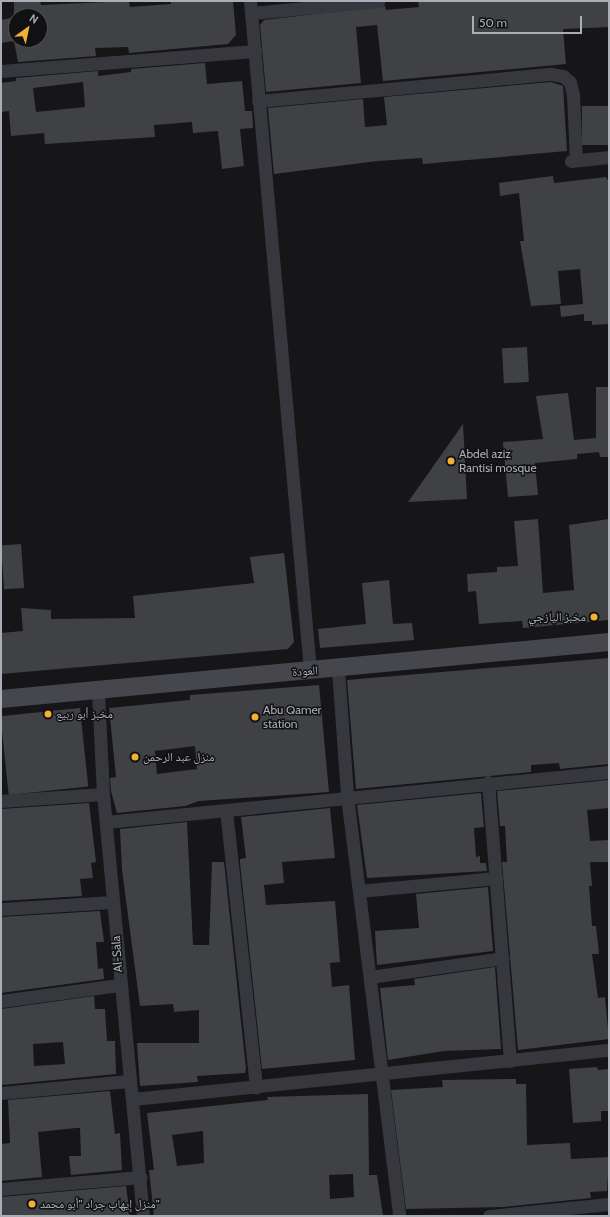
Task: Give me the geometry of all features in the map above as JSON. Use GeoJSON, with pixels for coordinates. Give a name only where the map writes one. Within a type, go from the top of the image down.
{"type":"FeatureCollection","features":[{"type":"Feature","properties":{"kind":"main road","name":"العودة"},"geometry":{"type":"LineString","coordinates":[[1,699],[98,692],[310,670],[338,669],[609,642]]}},
{"type":"Feature","properties":{"kind":"street"},"geometry":{"type":"LineString","coordinates":[[310,670],[258,101],[251,7],[378,1]]}},
{"type":"Feature","properties":{"kind":"street"},"geometry":{"type":"LineString","coordinates":[[1,71],[255,50]]}},
{"type":"Feature","properties":{"kind":"street"},"geometry":{"type":"LineString","coordinates":[[258,101],[551,74],[563,76],[570,82],[573,95],[574,161],[609,157]]}},
{"type":"Feature","properties":{"kind":"street"},"geometry":{"type":"LineString","coordinates":[[338,669],[347,796],[370,977],[380,1074],[399,1216]]}},
{"type":"Feature","properties":{"kind":"street","name":"Al-Sala"},"geometry":{"type":"LineString","coordinates":[[98,692],[103,794],[119,985],[128,1081],[133,1099],[143,1216]]}},
{"type":"Feature","properties":{"kind":"street"},"geometry":{"type":"LineString","coordinates":[[106,822],[347,796],[609,772]]}},
{"type":"Feature","properties":{"kind":"street"},"geometry":{"type":"LineString","coordinates":[[488,782],[510,1060]]}},
{"type":"Feature","properties":{"kind":"street"},"geometry":{"type":"LineString","coordinates":[[1,801],[103,794]]}},
{"type":"Feature","properties":{"kind":"street"},"geometry":{"type":"LineString","coordinates":[[226,810],[256,1087]]}},
{"type":"Feature","properties":{"kind":"street"},"geometry":{"type":"LineString","coordinates":[[359,891],[496,878]]}},
{"type":"Feature","properties":{"kind":"street"},"geometry":{"type":"LineString","coordinates":[[1,909],[113,902]]}},
{"type":"Feature","properties":{"kind":"street"},"geometry":{"type":"LineString","coordinates":[[370,977],[503,958]]}},
{"type":"Feature","properties":{"kind":"street"},"geometry":{"type":"LineString","coordinates":[[1,1001],[119,985]]}},
{"type":"Feature","properties":{"kind":"street"},"geometry":{"type":"LineString","coordinates":[[133,1099],[609,1050]]}},
{"type":"Feature","properties":{"kind":"street"},"geometry":{"type":"LineString","coordinates":[[1,1093],[128,1081]]}},
{"type":"Feature","properties":{"kind":"street"},"geometry":{"type":"LineString","coordinates":[[1,1189],[140,1177]]}},
{"type":"Feature","properties":{"kind":"street"},"geometry":{"type":"LineString","coordinates":[[489,1216],[527,1214],[609,1204]]}},
{"type":"Feature","properties":{"kind":"building"},"geometry":{"type":"Polygon","coordinates":[[[14,1],[40,1],[41,5],[129,1],[130,7],[171,4],[171,1],[233,1],[236,35],[228,44],[129,53],[128,47],[95,48],[96,56],[18,62],[15,48],[48,48],[48,8],[14,8],[14,1]]]}},
{"type":"Feature","properties":{"kind":"building"},"geometry":{"type":"Polygon","coordinates":[[[433,1],[609,1],[609,27],[563,29],[566,64],[383,81],[377,25],[356,27],[361,83],[266,92],[260,25],[264,20],[385,6],[386,10],[419,7],[418,2],[433,1]]]}},
{"type":"Feature","properties":{"kind":"building"},"geometry":{"type":"Polygon","coordinates":[[[8,19],[8,42],[1,43],[1,20],[8,19]]]}},
{"type":"Feature","properties":{"kind":"building"},"geometry":{"type":"Polygon","coordinates":[[[205,63],[207,84],[242,81],[245,111],[252,111],[253,128],[240,129],[244,166],[222,169],[218,131],[193,133],[192,122],[154,125],[155,137],[45,144],[44,133],[11,136],[9,111],[2,112],[1,83],[16,81],[16,78],[98,71],[98,76],[131,72],[131,69],[205,63]],[[83,82],[33,88],[36,112],[85,107],[83,82]]]}},
{"type":"Feature","properties":{"kind":"building"},"geometry":{"type":"Polygon","coordinates":[[[551,82],[563,86],[567,151],[423,164],[422,158],[378,161],[274,174],[268,108],[363,99],[365,127],[387,125],[384,97],[551,82]]]}},
{"type":"Feature","properties":{"kind":"building"},"geometry":{"type":"Polygon","coordinates":[[[582,106],[609,106],[609,145],[582,145],[582,106]]]}},
{"type":"Feature","properties":{"kind":"building"},"geometry":{"type":"Polygon","coordinates":[[[553,176],[554,183],[606,177],[609,182],[609,324],[592,325],[592,321],[584,321],[584,314],[561,317],[560,306],[583,304],[580,269],[558,271],[561,304],[531,306],[520,241],[524,241],[519,193],[500,196],[499,183],[553,176]]]}},
{"type":"Feature","properties":{"kind":"building"},"geometry":{"type":"Polygon","coordinates":[[[527,347],[529,382],[504,383],[502,348],[527,347]]]}},
{"type":"Feature","properties":{"kind":"building"},"geometry":{"type":"Polygon","coordinates":[[[596,387],[609,387],[609,457],[600,457],[599,452],[577,454],[577,459],[535,463],[538,495],[508,497],[503,442],[543,439],[536,396],[568,393],[574,440],[596,438],[596,387]]]}},
{"type":"Feature","properties":{"kind":"building","name":"Abdel aziz Rantisi mosque"},"geometry":{"type":"Polygon","coordinates":[[[463,424],[467,499],[408,502],[463,424]]]}},
{"type":"Feature","properties":{"kind":"building"},"geometry":{"type":"Polygon","coordinates":[[[538,519],[543,593],[574,590],[569,525],[609,519],[609,620],[523,628],[522,621],[479,624],[476,591],[468,592],[467,574],[497,572],[497,567],[518,566],[514,521],[538,519]]]}},
{"type":"Feature","properties":{"kind":"building"},"geometry":{"type":"Polygon","coordinates":[[[21,544],[24,588],[4,589],[1,545],[21,544]]]}},
{"type":"Feature","properties":{"kind":"building"},"geometry":{"type":"Polygon","coordinates":[[[284,553],[294,642],[288,649],[1,674],[1,633],[23,631],[21,608],[51,610],[51,619],[135,618],[133,596],[254,583],[250,557],[284,553]]]}},
{"type":"Feature","properties":{"kind":"building"},"geometry":{"type":"Polygon","coordinates":[[[389,580],[393,624],[412,623],[414,640],[320,648],[318,629],[366,624],[362,583],[389,580]]]}},
{"type":"Feature","properties":{"kind":"building"},"geometry":{"type":"Polygon","coordinates":[[[609,658],[609,764],[560,769],[559,763],[531,765],[531,772],[356,789],[347,680],[609,658]]]}},
{"type":"Feature","properties":{"kind":"building"},"geometry":{"type":"Polygon","coordinates":[[[319,685],[329,792],[199,801],[185,806],[117,813],[111,791],[110,778],[116,777],[109,708],[190,700],[190,695],[319,685]],[[195,746],[155,751],[157,774],[197,769],[195,746]]]}},
{"type":"Feature","properties":{"kind":"building"},"geometry":{"type":"Polygon","coordinates":[[[80,708],[88,787],[9,795],[1,716],[80,708]]]}},
{"type":"Feature","properties":{"kind":"building"},"geometry":{"type":"Polygon","coordinates":[[[609,780],[609,808],[587,810],[590,841],[609,840],[609,862],[590,862],[592,886],[589,886],[592,926],[596,926],[599,954],[592,954],[598,998],[605,997],[609,1039],[518,1050],[502,862],[507,862],[505,826],[500,826],[497,791],[609,780]]]}},
{"type":"Feature","properties":{"kind":"building"},"geometry":{"type":"Polygon","coordinates":[[[481,793],[484,827],[474,828],[476,857],[480,856],[480,863],[486,863],[487,871],[367,878],[357,805],[481,793]]]}},
{"type":"Feature","properties":{"kind":"building"},"geometry":{"type":"Polygon","coordinates":[[[89,803],[96,862],[91,863],[93,878],[80,879],[82,896],[1,901],[1,809],[89,803]]]}},
{"type":"Feature","properties":{"kind":"building"},"geometry":{"type":"Polygon","coordinates":[[[330,808],[335,858],[282,862],[284,883],[264,885],[266,905],[335,901],[340,962],[330,963],[332,987],[349,985],[355,1060],[262,1069],[240,863],[240,859],[246,858],[241,817],[330,808]]]}},
{"type":"Feature","properties":{"kind":"building"},"geometry":{"type":"Polygon","coordinates":[[[187,822],[193,945],[209,945],[212,862],[224,862],[246,1069],[245,1073],[197,1076],[198,1082],[140,1086],[137,1043],[199,1043],[199,1010],[174,1012],[173,1004],[140,1006],[122,870],[120,829],[187,822]]]}},
{"type":"Feature","properties":{"kind":"building"},"geometry":{"type":"Polygon","coordinates":[[[488,887],[493,951],[377,965],[375,931],[419,928],[416,894],[488,887]]]}},
{"type":"Feature","properties":{"kind":"building"},"geometry":{"type":"Polygon","coordinates":[[[100,911],[104,942],[96,942],[98,969],[103,968],[104,979],[1,993],[1,917],[100,911]]]}},
{"type":"Feature","properties":{"kind":"building"},"geometry":{"type":"Polygon","coordinates":[[[495,967],[501,1049],[444,1051],[388,1060],[380,988],[415,985],[414,979],[495,967]]]}},
{"type":"Feature","properties":{"kind":"building"},"geometry":{"type":"Polygon","coordinates":[[[94,996],[95,1009],[105,1009],[107,1041],[115,1041],[116,1074],[2,1085],[1,1009],[94,996]],[[63,1042],[33,1044],[34,1066],[65,1064],[63,1042]]]}},
{"type":"Feature","properties":{"kind":"building"},"geometry":{"type":"Polygon","coordinates":[[[597,1067],[598,1070],[609,1069],[609,1111],[601,1111],[601,1121],[573,1123],[569,1069],[597,1067]]]}},
{"type":"Feature","properties":{"kind":"building"},"geometry":{"type":"Polygon","coordinates":[[[516,1079],[516,1084],[526,1084],[527,1145],[570,1143],[571,1159],[609,1157],[607,1191],[590,1192],[591,1198],[503,1207],[406,1209],[391,1090],[443,1087],[442,1080],[516,1079]]]}},
{"type":"Feature","properties":{"kind":"building"},"geometry":{"type":"Polygon","coordinates":[[[110,1091],[115,1134],[120,1133],[122,1170],[71,1175],[69,1156],[81,1156],[80,1128],[76,1128],[38,1132],[42,1177],[1,1181],[1,1144],[10,1143],[8,1100],[110,1091]]]}},
{"type":"Feature","properties":{"kind":"building"},"geometry":{"type":"Polygon","coordinates":[[[368,1094],[369,1175],[377,1175],[383,1216],[154,1216],[149,1170],[154,1170],[147,1113],[268,1100],[267,1097],[368,1094]],[[203,1131],[172,1135],[177,1166],[204,1163],[203,1131]],[[353,1174],[329,1175],[330,1199],[354,1197],[353,1174]]]}},
{"type":"Feature","properties":{"kind":"building"},"geometry":{"type":"Polygon","coordinates":[[[126,1186],[130,1216],[1,1216],[1,1197],[126,1186]]]}},
{"type":"Feature","properties":{"kind":"place","name":"Abdel aziz Rantisi mosque"},"geometry":{"type":"Point","coordinates":[451,461]}},
{"type":"Feature","properties":{"kind":"place","name":"مخبز اليازجي"},"geometry":{"type":"Point","coordinates":[594,617]}},
{"type":"Feature","properties":{"kind":"place","name":"مخبز أبو ربيع"},"geometry":{"type":"Point","coordinates":[48,714]}},
{"type":"Feature","properties":{"kind":"place","name":"Abu Qamer station"},"geometry":{"type":"Point","coordinates":[255,717]}},
{"type":"Feature","properties":{"kind":"place","name":"منزل عبد الرحمن"},"geometry":{"type":"Point","coordinates":[135,757]}},
{"type":"Feature","properties":{"kind":"place","name":"منزل إيهاب جراد \"أبو محمد\""},"geometry":{"type":"Point","coordinates":[32,1204]}}]}
